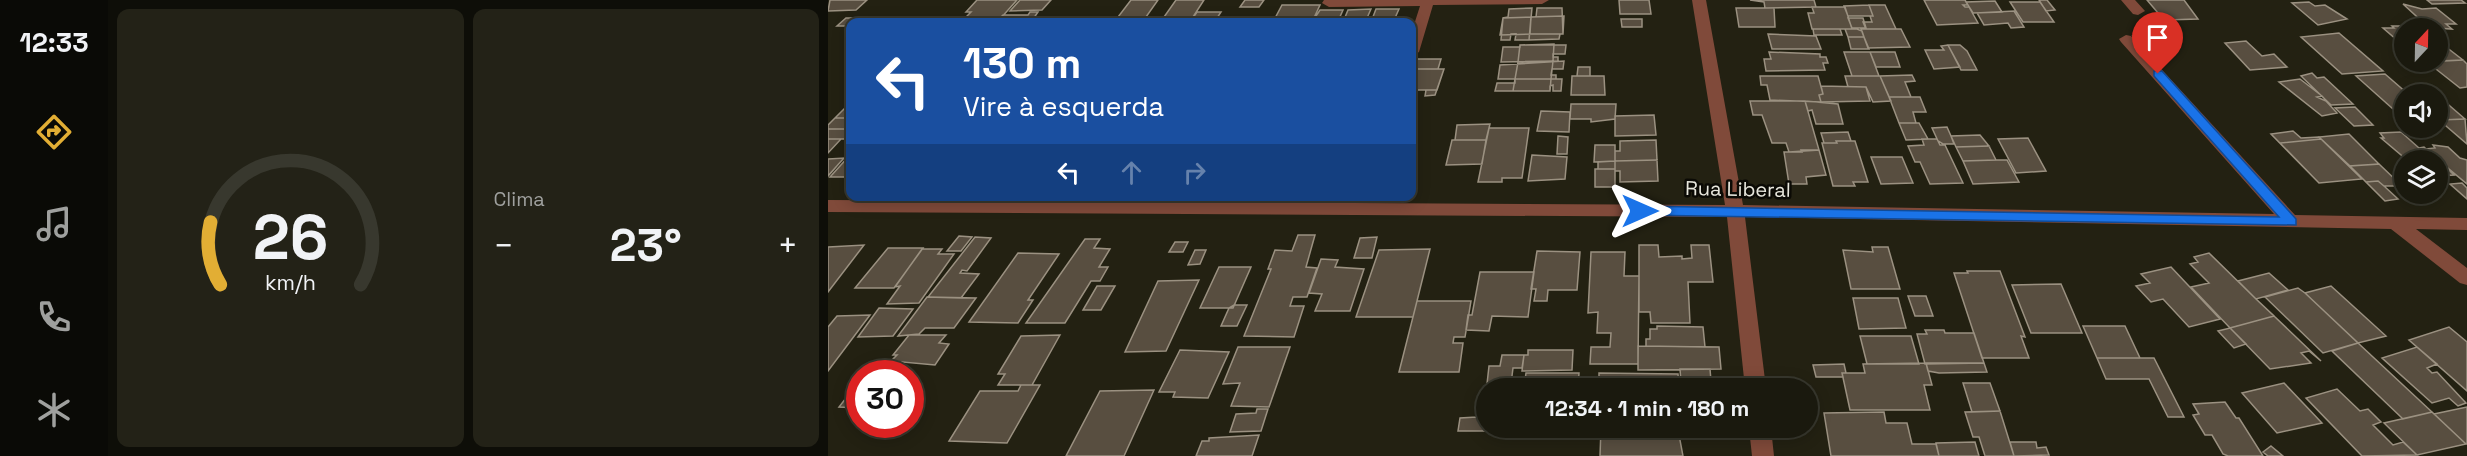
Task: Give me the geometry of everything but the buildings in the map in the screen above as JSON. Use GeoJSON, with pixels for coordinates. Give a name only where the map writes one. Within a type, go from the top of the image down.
{"type":"FeatureCollection","features":[{"type":"Feature","properties":{"kind":"street"},"geometry":{"type":"LineString","coordinates":[[1329,3],[1542,0]]}},
{"type":"Feature","properties":{"kind":"street"},"geometry":{"type":"LineString","coordinates":[[1700,0],[1736,211],[1754,378]]}},
{"type":"Feature","properties":{"kind":"street"},"geometry":{"type":"LineString","coordinates":[[1416,39],[1428,1]]}},
{"type":"Feature","properties":{"kind":"street"},"geometry":{"type":"LineString","coordinates":[[2126,39],[2291,222]]}},
{"type":"Feature","properties":{"kind":"street","name":"Rua Liberal"},"geometry":{"type":"LineString","coordinates":[[828,206],[1736,211],[2467,224]]}},
{"type":"Feature","properties":{"kind":"street"},"geometry":{"type":"LineString","coordinates":[[2397,224],[2467,278]]}},
{"type":"Feature","properties":{"kind":"street"},"geometry":{"type":"LineString","coordinates":[[1761,438],[1763,456]]}},
{"type":"Feature","properties":{"kind":"route"},"geometry":{"type":"LineString","coordinates":[[1640,211],[2291,222],[2158,74]]}}]}
